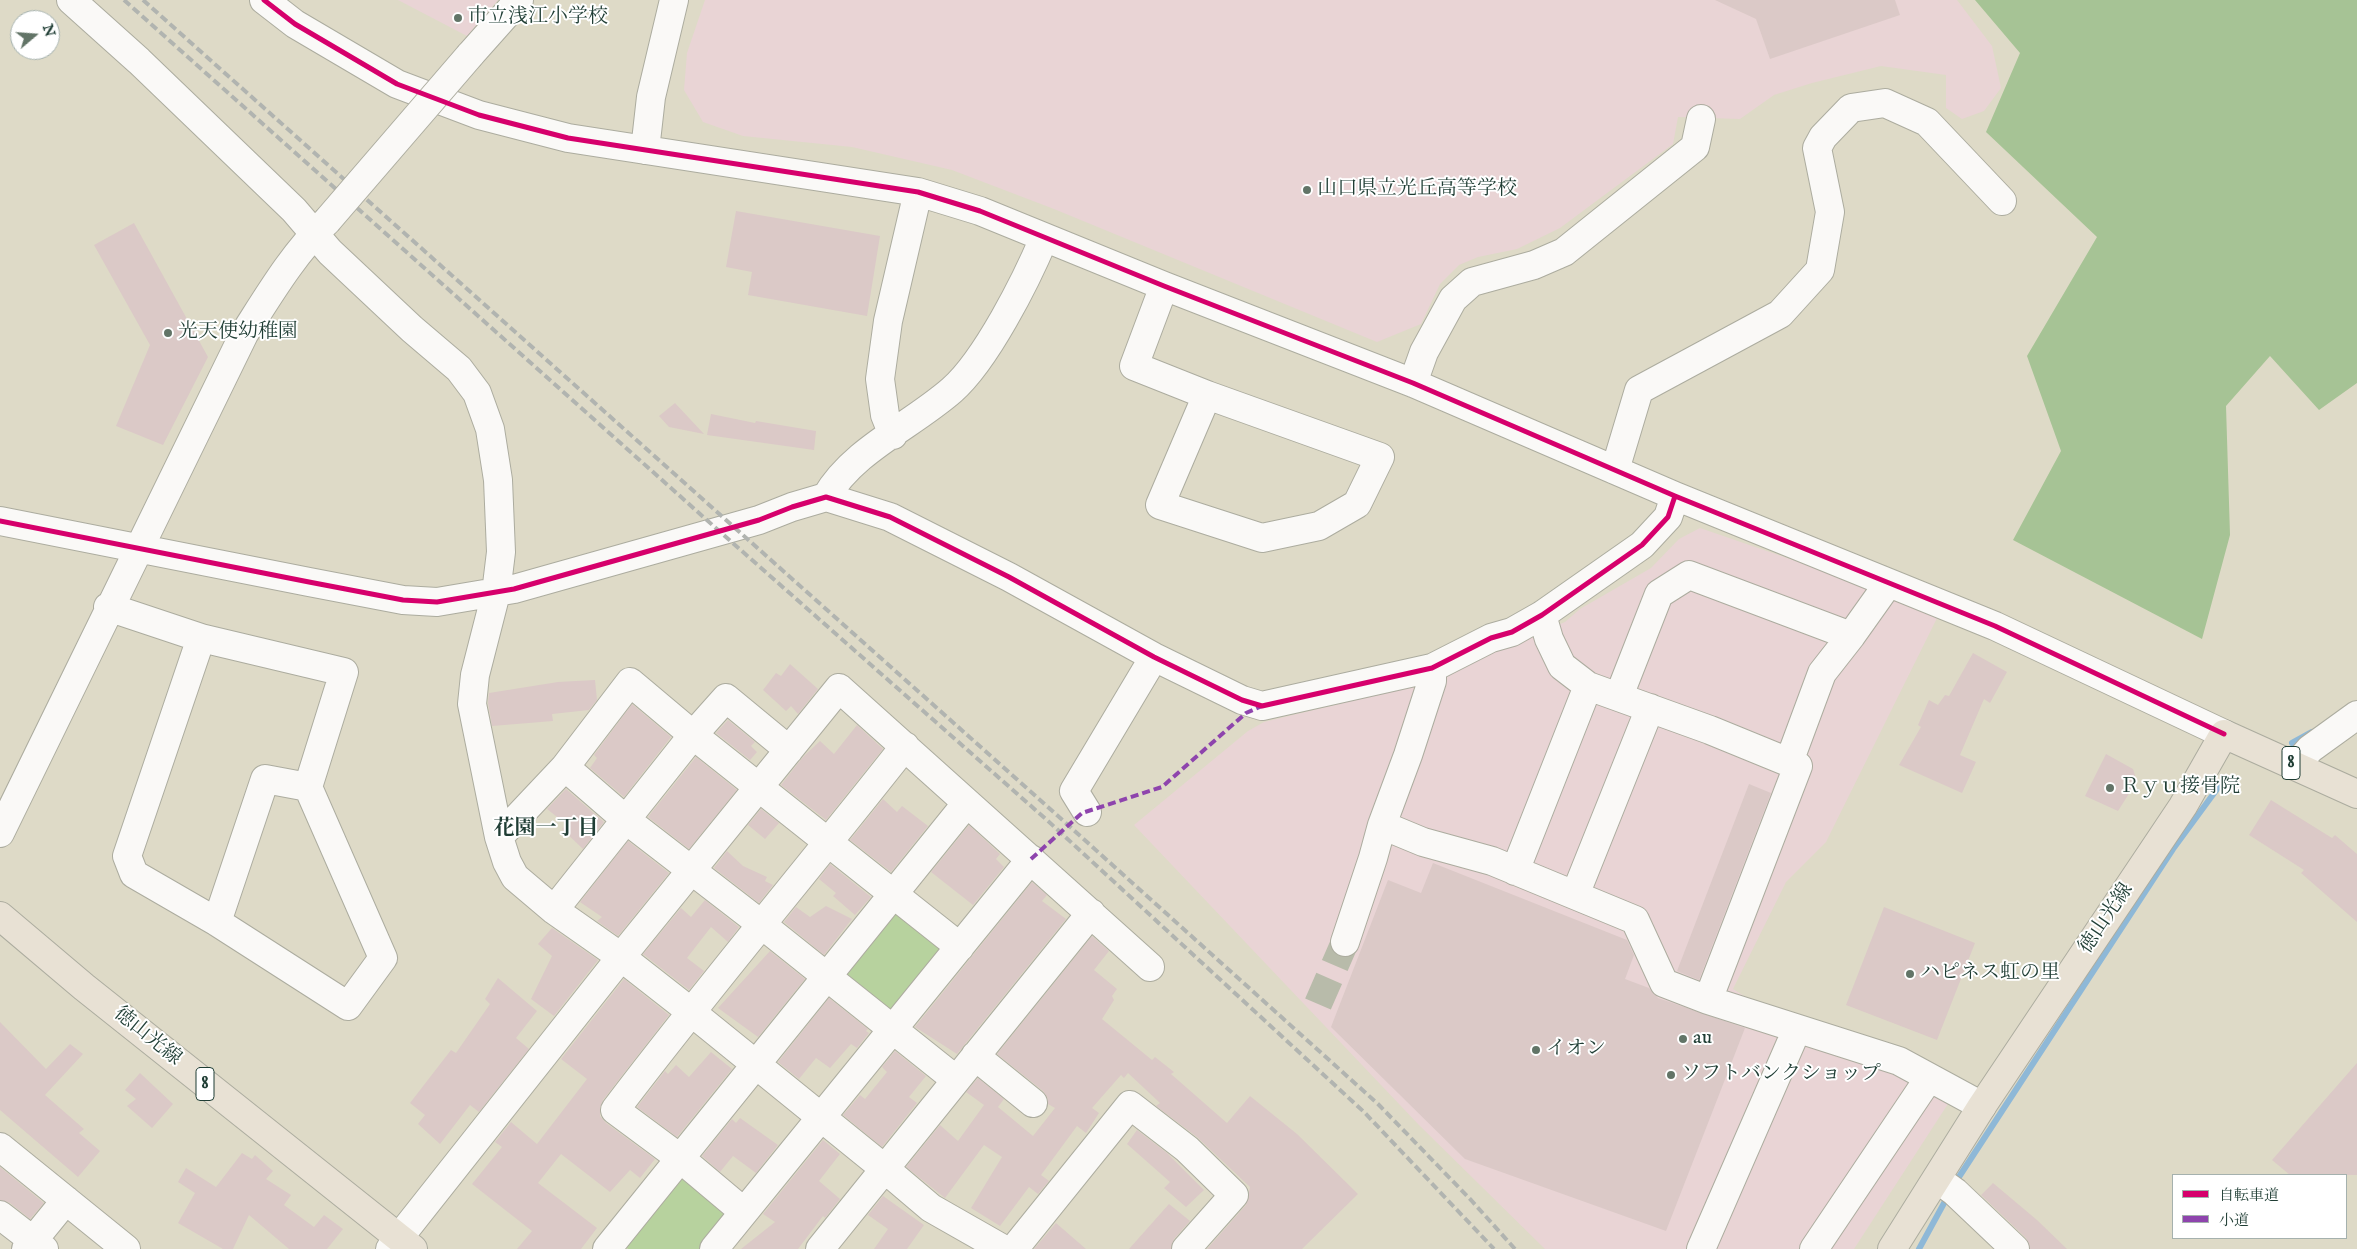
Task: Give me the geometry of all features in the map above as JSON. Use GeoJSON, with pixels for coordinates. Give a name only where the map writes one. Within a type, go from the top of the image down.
{"type":"FeatureCollection","features":[{"type":"Feature","properties":{"kind":"main road","name":"8"},"geometry":{"type":"LineString","coordinates":[[2224,734],[2357,794]]}},
{"type":"Feature","properties":{"kind":"main road","name":"徳山光線"},"geometry":{"type":"LineString","coordinates":[[1892,1249],[1982,1106],[2183,806],[2224,734]]}},
{"type":"Feature","properties":{"kind":"main road","name":"徳山光線"},"geometry":{"type":"LineString","coordinates":[[0,916],[400,1245]]}},
{"type":"Feature","properties":{"kind":"street"},"geometry":{"type":"LineString","coordinates":[[71,0],[139,61],[294,210],[321,227],[330,252],[412,329],[459,369],[477,393],[490,429],[498,480],[501,552],[496,593],[475,675],[472,704],[499,837],[507,862],[515,877],[554,910],[621,957],[690,1011],[885,1168],[931,1208],[1003,1249]]}},
{"type":"Feature","properties":{"kind":"street"},"geometry":{"type":"LineString","coordinates":[[264,0],[295,24],[398,84],[479,115],[568,138],[918,192],[980,211],[1164,286],[1413,383],[1675,496],[1995,626],[2224,734]]}},
{"type":"Feature","properties":{"kind":"street"},"geometry":{"type":"LineString","coordinates":[[0,833],[108,607],[244,334],[284,272],[321,227],[519,0]]}},
{"type":"Feature","properties":{"kind":"street"},"geometry":{"type":"LineString","coordinates":[[644,150],[651,97],[674,0]]}},
{"type":"Feature","properties":{"kind":"street"},"geometry":{"type":"LineString","coordinates":[[1615,470],[1639,390],[1780,314],[1820,270],[1830,212],[1817,148],[1823,137],[1851,108],[1885,103],[1927,122],[2002,201]]}},
{"type":"Feature","properties":{"kind":"street"},"geometry":{"type":"LineString","coordinates":[[1413,383],[1424,352],[1453,299],[1472,282],[1534,265],[1564,252],[1695,147],[1701,119]]}},
{"type":"Feature","properties":{"kind":"street"},"geometry":{"type":"LineString","coordinates":[[893,435],[886,415],[880,379],[888,321],[918,192]]}},
{"type":"Feature","properties":{"kind":"street"},"geometry":{"type":"LineString","coordinates":[[826,498],[836,480],[861,457],[954,388],[984,350],[1033,265],[1044,238]]}},
{"type":"Feature","properties":{"kind":"street"},"geometry":{"type":"LineString","coordinates":[[1164,286],[1134,366],[1207,395],[1380,457],[1357,504],[1319,526],[1262,538],[1160,506],[1207,395]]}},
{"type":"Feature","properties":{"kind":"street"},"geometry":{"type":"LineString","coordinates":[[0,520],[138,549],[404,600],[437,602],[496,593],[759,520],[792,507],[826,498],[890,517],[1009,578],[1154,657],[1242,700],[1262,706],[1432,668],[1491,638],[1512,632],[1542,615],[1642,545],[1668,516],[1675,496]]}},
{"type":"Feature","properties":{"kind":"street"},"geometry":{"type":"LineString","coordinates":[[1619,696],[1659,594],[1689,575],[1851,636]]}},
{"type":"Feature","properties":{"kind":"street"},"geometry":{"type":"LineString","coordinates":[[1789,762],[1822,673],[1883,591]]}},
{"type":"Feature","properties":{"kind":"street"},"geometry":{"type":"LineString","coordinates":[[108,607],[201,638],[344,672],[308,787],[383,958],[348,1006],[218,922],[134,874],[127,856],[201,638]]}},
{"type":"Feature","properties":{"kind":"street"},"geometry":{"type":"LineString","coordinates":[[1542,615],[1562,666],[1588,686],[1710,730],[1798,766],[1708,1000]]}},
{"type":"Feature","properties":{"kind":"street"},"geometry":{"type":"LineString","coordinates":[[1087,812],[1074,792],[1154,657]]}},
{"type":"Feature","properties":{"kind":"street"},"geometry":{"type":"LineString","coordinates":[[1345,942],[1382,825],[1408,755],[1432,681],[1432,668]]}},
{"type":"Feature","properties":{"kind":"street"},"geometry":{"type":"LineString","coordinates":[[499,837],[565,767],[630,682],[693,735],[960,946]]}},
{"type":"Feature","properties":{"kind":"street"},"geometry":{"type":"LineString","coordinates":[[1516,871],[1588,686]]}},
{"type":"Feature","properties":{"kind":"street"},"geometry":{"type":"LineString","coordinates":[[400,1245],[621,957],[692,872],[839,688],[906,746],[966,804],[1031,859],[1150,966]]}},
{"type":"Feature","properties":{"kind":"street"},"geometry":{"type":"LineString","coordinates":[[554,910],[693,735],[726,698],[789,750]]}},
{"type":"Feature","properties":{"kind":"street"},"geometry":{"type":"LineString","coordinates":[[1574,895],[1650,708]]}},
{"type":"Feature","properties":{"kind":"street"},"geometry":{"type":"LineString","coordinates":[[2296,765],[2310,749],[2357,714]]}},
{"type":"Feature","properties":{"kind":"street"},"geometry":{"type":"LineString","coordinates":[[744,1212],[681,1159],[615,1110],[690,1011],[829,843],[906,746]]}},
{"type":"Feature","properties":{"kind":"street"},"geometry":{"type":"LineString","coordinates":[[565,767],[625,819],[761,924],[955,1079]]}},
{"type":"Feature","properties":{"kind":"street"},"geometry":{"type":"LineString","coordinates":[[218,922],[265,779],[308,787]]}},
{"type":"Feature","properties":{"kind":"street"},"geometry":{"type":"LineString","coordinates":[[613,1247],[681,1159],[966,804]]}},
{"type":"Feature","properties":{"kind":"street"},"geometry":{"type":"LineString","coordinates":[[1382,825],[1423,842],[1492,861],[1635,920],[1664,983],[1708,1000],[1899,1061],[1982,1106]]}},
{"type":"Feature","properties":{"kind":"street"},"geometry":{"type":"LineString","coordinates":[[714,1249],[823,1119],[892,1030],[1031,859]]}},
{"type":"Feature","properties":{"kind":"street"},"geometry":{"type":"LineString","coordinates":[[820,1249],[955,1079],[1091,913]]}},
{"type":"Feature","properties":{"kind":"street"},"geometry":{"type":"LineString","coordinates":[[1701,1249],[1796,1029]]}},
{"type":"Feature","properties":{"kind":"street"},"geometry":{"type":"LineString","coordinates":[[975,1056],[1033,1103]]}},
{"type":"Feature","properties":{"kind":"street"},"geometry":{"type":"LineString","coordinates":[[1814,1249],[1929,1078]]}},
{"type":"Feature","properties":{"kind":"street"},"geometry":{"type":"LineString","coordinates":[[1014,1249],[1130,1105],[1187,1149],[1234,1196],[1186,1249]]}},
{"type":"Feature","properties":{"kind":"street"},"geometry":{"type":"LineString","coordinates":[[0,1147],[126,1249]]}},
{"type":"Feature","properties":{"kind":"street"},"geometry":{"type":"LineString","coordinates":[[1937,1179],[1955,1192],[2015,1249]]}},
{"type":"Feature","properties":{"kind":"street"},"geometry":{"type":"LineString","coordinates":[[0,1215],[34,1246],[66,1200]]}},
{"type":"Feature","properties":{"kind":"shaded area","name":"市立浅江小学校"},"geometry":{"type":"Polygon","coordinates":[[[398,0],[498,0],[467,36],[398,0]]]}},
{"type":"Feature","properties":{"kind":"shaded area","name":"山口県立光丘高等学校"},"geometry":{"type":"Polygon","coordinates":[[[705,0],[1957,0],[1992,46],[2001,88],[1984,111],[1962,119],[1946,108],[1946,75],[1881,66],[1812,83],[1774,95],[1740,119],[1678,117],[1673,144],[1560,228],[1517,249],[1478,257],[1459,265],[1440,284],[1421,324],[1377,342],[1054,209],[952,170],[852,147],[743,136],[703,122],[684,90],[687,53],[705,0]]]}},
{"type":"Feature","properties":{"kind":"shaded area"},"geometry":{"type":"Polygon","coordinates":[[[1700,528],[1883,591],[1939,614],[1826,842],[1786,882],[1733,989],[1797,1029],[1955,1093],[1854,1249],[1545,1249],[1419,1125],[1134,825],[1248,731],[1264,722],[1388,692],[1565,622],[1580,609],[1651,568],[1679,539],[1700,528]]]}},
{"type":"Feature","properties":{"kind":"green space"},"geometry":{"type":"Polygon","coordinates":[[[1975,0],[2357,0],[2357,383],[2319,410],[2270,356],[2226,406],[2230,535],[2202,639],[2013,540],[2061,451],[2027,356],[2097,237],[1986,132],[2020,53],[1975,0]]]}},
{"type":"Feature","properties":{"kind":"green space"},"geometry":{"type":"Polygon","coordinates":[[[898,903],[952,946],[893,1019],[841,975],[898,903]]]}},
{"type":"Feature","properties":{"kind":"green space"},"geometry":{"type":"Polygon","coordinates":[[[684,1170],[735,1212],[704,1249],[628,1249],[622,1245],[684,1170]]]}},
{"type":"Feature","properties":{"kind":"building"},"geometry":{"type":"Polygon","coordinates":[[[1715,0],[1895,0],[1900,15],[1770,59],[1756,19],[1715,0]]]}},
{"type":"Feature","properties":{"kind":"building"},"geometry":{"type":"Polygon","coordinates":[[[736,211],[880,236],[867,316],[748,295],[752,272],[726,267],[736,211]]]}},
{"type":"Feature","properties":{"kind":"building"},"geometry":{"type":"Polygon","coordinates":[[[134,223],[208,357],[163,445],[116,426],[150,345],[94,245],[134,223]]]}},
{"type":"Feature","properties":{"kind":"building"},"geometry":{"type":"Polygon","coordinates":[[[675,403],[704,434],[669,427],[659,416],[675,403]]]}},
{"type":"Feature","properties":{"kind":"building"},"geometry":{"type":"Polygon","coordinates":[[[711,414],[755,423],[756,421],[816,431],[814,450],[707,435],[711,414]]]}},
{"type":"Feature","properties":{"kind":"building"},"geometry":{"type":"Polygon","coordinates":[[[1973,653],[2007,672],[1990,703],[1984,699],[1960,755],[1976,762],[1962,793],[1899,765],[1921,727],[1918,725],[1929,700],[1938,705],[1945,695],[1949,696],[1973,653]]]}},
{"type":"Feature","properties":{"kind":"building"},"geometry":{"type":"Polygon","coordinates":[[[790,664],[818,689],[798,714],[791,706],[786,711],[763,690],[776,673],[781,676],[790,664]]]}},
{"type":"Feature","properties":{"kind":"building"},"geometry":{"type":"Polygon","coordinates":[[[595,680],[597,700],[589,710],[552,714],[553,721],[492,726],[488,703],[489,693],[558,682],[595,680]]]}},
{"type":"Feature","properties":{"kind":"building"},"geometry":{"type":"Polygon","coordinates":[[[632,704],[671,737],[624,797],[590,768],[597,758],[594,755],[632,704]]]}},
{"type":"Feature","properties":{"kind":"building"},"geometry":{"type":"Polygon","coordinates":[[[728,720],[755,742],[751,746],[757,752],[750,760],[716,733],[728,720]]]}},
{"type":"Feature","properties":{"kind":"building"},"geometry":{"type":"Polygon","coordinates":[[[857,725],[883,749],[826,820],[781,785],[803,757],[820,741],[834,754],[857,725]]]}},
{"type":"Feature","properties":{"kind":"building","name":"Ｒｙｕ接骨院"},"geometry":{"type":"Polygon","coordinates":[[[2106,754],[2133,769],[2137,781],[2118,811],[2085,796],[2106,754]]]}},
{"type":"Feature","properties":{"kind":"building"},"geometry":{"type":"Polygon","coordinates":[[[696,757],[737,790],[689,849],[648,817],[696,757]]]}},
{"type":"Feature","properties":{"kind":"building"},"geometry":{"type":"Polygon","coordinates":[[[1749,784],[1771,793],[1699,980],[1677,971],[1749,784]]]}},
{"type":"Feature","properties":{"kind":"building"},"geometry":{"type":"Polygon","coordinates":[[[566,789],[604,822],[583,849],[562,829],[566,824],[547,809],[566,789]]]}},
{"type":"Feature","properties":{"kind":"building"},"geometry":{"type":"Polygon","coordinates":[[[883,799],[897,812],[902,806],[928,826],[891,872],[850,840],[883,799]]]}},
{"type":"Feature","properties":{"kind":"building"},"geometry":{"type":"Polygon","coordinates":[[[2271,800],[2332,838],[2335,835],[2357,854],[2357,922],[2301,873],[2304,870],[2249,835],[2271,800]]]}},
{"type":"Feature","properties":{"kind":"building"},"geometry":{"type":"Polygon","coordinates":[[[761,809],[779,823],[765,839],[748,825],[761,809]]]}},
{"type":"Feature","properties":{"kind":"building"},"geometry":{"type":"Polygon","coordinates":[[[969,825],[1000,854],[996,859],[1004,867],[973,905],[931,872],[969,825]]]}},
{"type":"Feature","properties":{"kind":"building"},"geometry":{"type":"Polygon","coordinates":[[[628,841],[669,873],[618,936],[597,921],[602,917],[580,902],[628,841]]]}},
{"type":"Feature","properties":{"kind":"building"},"geometry":{"type":"Polygon","coordinates":[[[727,851],[743,866],[767,877],[765,881],[773,885],[759,903],[714,868],[727,851]]]}},
{"type":"Feature","properties":{"kind":"building"},"geometry":{"type":"Polygon","coordinates":[[[1433,863],[1627,940],[1634,955],[1625,979],[1649,988],[1658,998],[1745,1028],[1666,1231],[1465,1159],[1331,1027],[1388,880],[1421,893],[1433,863]]]}},
{"type":"Feature","properties":{"kind":"building"},"geometry":{"type":"Polygon","coordinates":[[[830,864],[871,897],[855,915],[833,896],[836,893],[819,879],[830,864]]]}},
{"type":"Feature","properties":{"kind":"building"},"geometry":{"type":"Polygon","coordinates":[[[1032,882],[1047,895],[1042,901],[1066,919],[957,1054],[915,1027],[1032,882]]]}},
{"type":"Feature","properties":{"kind":"building"},"geometry":{"type":"Polygon","coordinates":[[[705,900],[739,927],[728,942],[711,927],[687,958],[704,971],[689,990],[643,954],[681,908],[691,917],[705,900]]]}},
{"type":"Feature","properties":{"kind":"building"},"geometry":{"type":"Polygon","coordinates":[[[826,906],[852,919],[824,955],[784,922],[796,907],[810,917],[826,906]]]}},
{"type":"Feature","properties":{"kind":"building","name":"ハピネス虹の里"},"geometry":{"type":"Polygon","coordinates":[[[1884,907],[1975,943],[1937,1040],[1846,1005],[1884,907]]]}},
{"type":"Feature","properties":{"kind":"building"},"geometry":{"type":"Polygon","coordinates":[[[552,928],[598,960],[554,1016],[531,999],[552,956],[538,944],[552,928]]]}},
{"type":"Feature","properties":{"kind":"building"},"geometry":{"type":"Polygon","coordinates":[[[1092,936],[1109,951],[1094,970],[1117,989],[1112,996],[1114,1000],[1102,1019],[1152,1060],[1155,1057],[1174,1072],[1171,1074],[1227,1123],[1250,1096],[1297,1134],[1358,1194],[1302,1249],[1207,1249],[1246,1205],[1250,1187],[1197,1137],[1156,1106],[1160,1103],[1128,1073],[1124,1078],[1121,1075],[1092,1108],[1099,1113],[1086,1133],[1077,1126],[1041,1175],[1049,1181],[1038,1194],[1029,1187],[1000,1226],[971,1208],[1002,1157],[984,1145],[945,1198],[906,1167],[940,1125],[958,1141],[984,1105],[966,1092],[978,1078],[1004,1099],[998,1107],[1033,1136],[1055,1108],[1048,1104],[1047,1097],[1043,1091],[997,1054],[1092,936]]]}},
{"type":"Feature","properties":{"kind":"building"},"geometry":{"type":"Polygon","coordinates":[[[770,951],[805,979],[758,1037],[718,1008],[770,951]]]}},
{"type":"Feature","properties":{"kind":"building"},"geometry":{"type":"Polygon","coordinates":[[[498,978],[537,1011],[516,1038],[529,1049],[479,1112],[470,1105],[440,1144],[418,1124],[425,1115],[410,1103],[451,1050],[456,1053],[490,1004],[485,999],[498,978]]]}},
{"type":"Feature","properties":{"kind":"building"},"geometry":{"type":"Polygon","coordinates":[[[624,979],[669,1015],[603,1100],[600,1116],[606,1123],[655,1159],[640,1178],[630,1170],[610,1192],[561,1154],[538,1183],[597,1228],[581,1249],[517,1249],[532,1231],[472,1184],[502,1147],[495,1142],[511,1122],[537,1144],[587,1079],[561,1059],[624,979]]]}},
{"type":"Feature","properties":{"kind":"building"},"geometry":{"type":"Polygon","coordinates":[[[829,998],[868,1029],[866,1031],[869,1033],[857,1048],[851,1044],[830,1068],[816,1058],[799,1079],[778,1062],[829,998]]]}},
{"type":"Feature","properties":{"kind":"building"},"geometry":{"type":"Polygon","coordinates":[[[0,1022],[46,1069],[70,1044],[83,1054],[45,1095],[84,1129],[79,1133],[100,1151],[78,1177],[0,1110],[0,1022]]]}},
{"type":"Feature","properties":{"kind":"building"},"geometry":{"type":"Polygon","coordinates":[[[895,1051],[926,1076],[909,1097],[917,1103],[882,1147],[843,1115],[860,1095],[865,1099],[887,1072],[882,1067],[895,1051]]]}},
{"type":"Feature","properties":{"kind":"building"},"geometry":{"type":"Polygon","coordinates":[[[711,1052],[732,1069],[677,1137],[637,1107],[665,1071],[668,1074],[676,1065],[689,1077],[711,1052]]]}},
{"type":"Feature","properties":{"kind":"building"},"geometry":{"type":"Polygon","coordinates":[[[2357,1063],[2357,1175],[2289,1174],[2272,1160],[2357,1063]]]}},
{"type":"Feature","properties":{"kind":"building"},"geometry":{"type":"Polygon","coordinates":[[[140,1073],[173,1104],[152,1128],[127,1106],[136,1099],[125,1090],[140,1073]]]}},
{"type":"Feature","properties":{"kind":"building"},"geometry":{"type":"Polygon","coordinates":[[[740,1118],[778,1145],[756,1173],[733,1156],[720,1172],[702,1156],[732,1119],[736,1123],[740,1118]]]}},
{"type":"Feature","properties":{"kind":"building"},"geometry":{"type":"Polygon","coordinates":[[[1137,1130],[1167,1153],[1204,1190],[1186,1207],[1164,1188],[1170,1182],[1127,1144],[1137,1130]]]}},
{"type":"Feature","properties":{"kind":"building"},"geometry":{"type":"Polygon","coordinates":[[[823,1140],[840,1154],[819,1181],[840,1199],[825,1218],[823,1216],[798,1249],[741,1249],[775,1222],[763,1214],[823,1140]]]}},
{"type":"Feature","properties":{"kind":"building"},"geometry":{"type":"Polygon","coordinates":[[[242,1153],[252,1159],[255,1155],[273,1171],[266,1179],[291,1195],[284,1205],[314,1227],[324,1215],[343,1229],[327,1249],[289,1249],[249,1215],[233,1249],[223,1249],[178,1223],[195,1193],[178,1182],[186,1168],[216,1187],[242,1153]]]}},
{"type":"Feature","properties":{"kind":"building"},"geometry":{"type":"Polygon","coordinates":[[[0,1167],[44,1203],[30,1219],[10,1203],[0,1200],[0,1167]]]}},
{"type":"Feature","properties":{"kind":"building"},"geometry":{"type":"Polygon","coordinates":[[[1993,1183],[2037,1220],[2067,1249],[2030,1249],[2026,1238],[1981,1195],[1993,1183]]]}},
{"type":"Feature","properties":{"kind":"building"},"geometry":{"type":"Polygon","coordinates":[[[883,1196],[924,1225],[907,1249],[874,1249],[888,1229],[868,1215],[883,1196]]]}},
{"type":"Feature","properties":{"kind":"building"},"geometry":{"type":"Polygon","coordinates":[[[1169,1204],[1190,1221],[1174,1239],[1171,1249],[1129,1249],[1169,1204]]]}},
{"type":"Feature","properties":{"kind":"building"},"geometry":{"type":"Polygon","coordinates":[[[1056,1223],[1086,1249],[1034,1249],[1056,1223]]]}},
{"type":"Feature","properties":{"kind":"waterway"},"geometry":{"type":"LineString","coordinates":[[2292,743],[2312,732]]}},
{"type":"Feature","properties":{"kind":"waterway"},"geometry":{"type":"LineString","coordinates":[[1955,1183],[2173,849],[2220,785]]}},
{"type":"Feature","properties":{"kind":"waterway"},"geometry":{"type":"LineString","coordinates":[[1919,1249],[1949,1194]]}},
{"type":"Feature","properties":{"kind":"tunnel"},"geometry":{"type":"LineString","coordinates":[[1318,1004],[1345,942]]}},
{"type":"Feature","properties":{"kind":"railway"},"geometry":{"type":"LineString","coordinates":[[124,0],[718,530],[1048,821],[1364,1112],[1494,1249]]}},
{"type":"Feature","properties":{"kind":"railway"},"geometry":{"type":"LineString","coordinates":[[143,0],[1378,1104],[1471,1200],[1515,1249]]}},
{"type":"Feature","properties":{"kind":"marked path"},"geometry":{"type":"LineString","coordinates":[[1031,859],[1082,813],[1162,787],[1246,713],[1262,706]]}},
{"type":"Feature","properties":{"kind":"cycle path"},"geometry":{"type":"LineString","coordinates":[[264,0],[295,24],[397,84],[479,115],[568,138],[918,192],[980,211],[1164,286],[1413,383],[1675,496],[1995,626],[2224,734]]}},
{"type":"Feature","properties":{"kind":"cycle path"},"geometry":{"type":"LineString","coordinates":[[0,521],[403,600],[437,602],[514,589],[759,520],[792,507],[826,497],[890,517],[1009,577],[1154,657],[1242,700],[1262,706],[1432,668],[1491,638],[1512,632],[1542,615],[1642,545],[1668,517],[1675,496]]}},
{"type":"Feature","properties":{"kind":"place","name":"市立浅江小学校"},"geometry":{"type":"Point","coordinates":[458,18]}},
{"type":"Feature","properties":{"kind":"place","name":"山口県立光丘高等学校"},"geometry":{"type":"Point","coordinates":[1307,190]}},
{"type":"Feature","properties":{"kind":"place","name":"光天使幼稚園"},"geometry":{"type":"Point","coordinates":[168,333]}},
{"type":"Feature","properties":{"kind":"place","name":"Ｒｙｕ接骨院"},"geometry":{"type":"Point","coordinates":[2110,788]}},
{"type":"Feature","properties":{"kind":"place","name":"ハピネス虹の里"},"geometry":{"type":"Point","coordinates":[1910,974]}},
{"type":"Feature","properties":{"kind":"place","name":"au"},"geometry":{"type":"Point","coordinates":[1683,1039]}},
{"type":"Feature","properties":{"kind":"place","name":"イオン"},"geometry":{"type":"Point","coordinates":[1536,1050]}},
{"type":"Feature","properties":{"kind":"place","name":"ソフトバンクショップ"},"geometry":{"type":"Point","coordinates":[1671,1075]}},
{"type":"Feature","properties":{"kind":"district","name":"花園一丁目"},"geometry":{"type":"Point","coordinates":[546,830]}}]}
